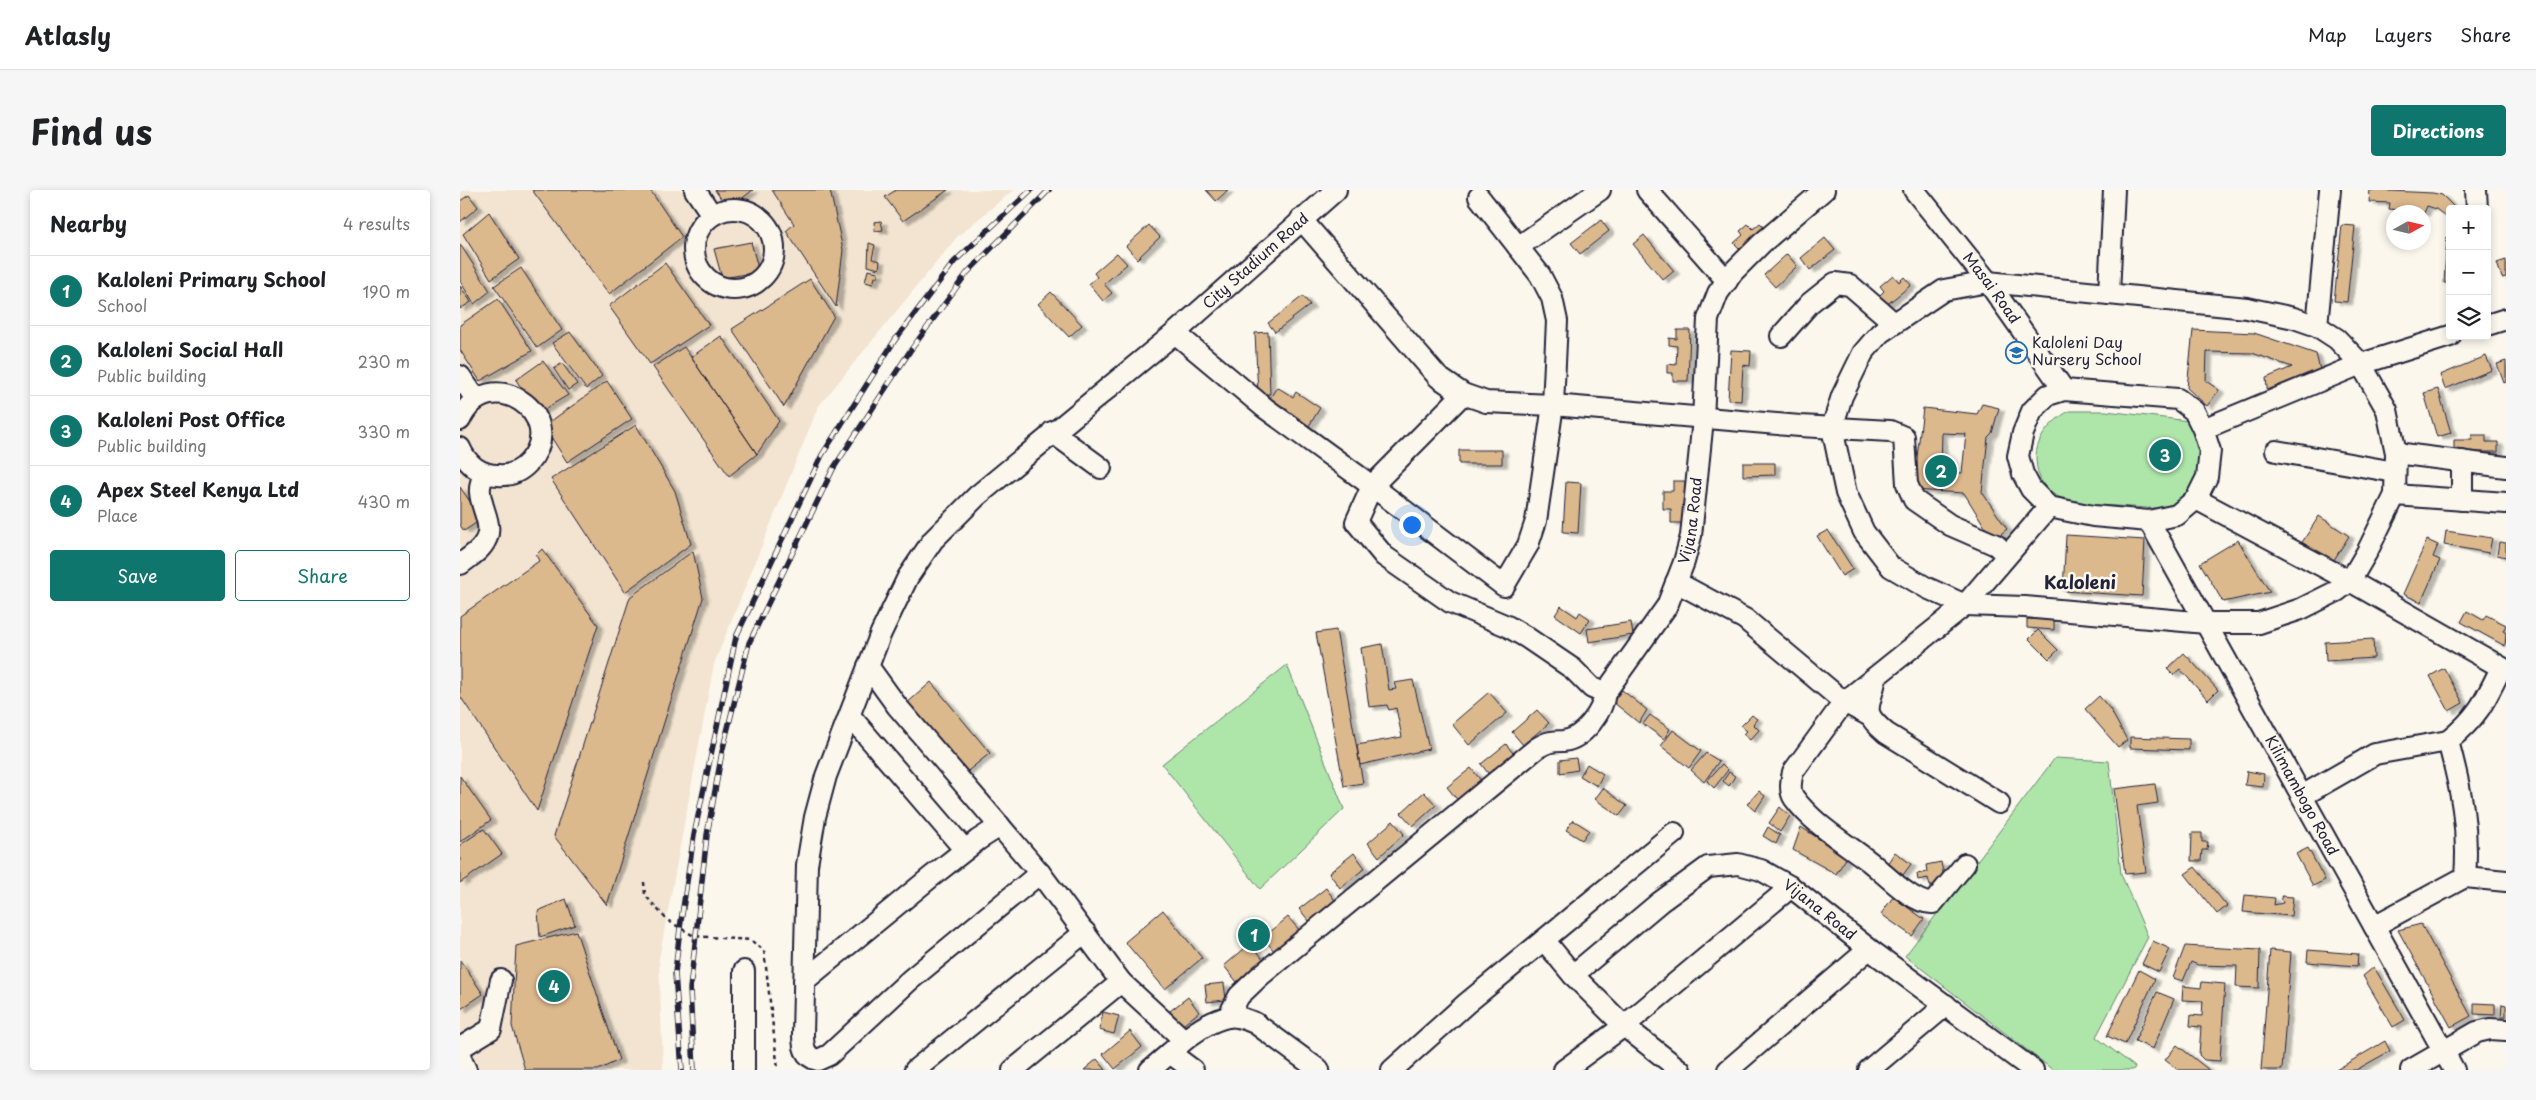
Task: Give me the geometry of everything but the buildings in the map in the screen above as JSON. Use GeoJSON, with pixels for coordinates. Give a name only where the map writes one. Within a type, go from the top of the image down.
{"type":"FeatureCollection","features":[{"type":"Feature","properties":{"kind":"street"},"geometry":{"type":"LineString","coordinates":[[695,190],[712,215]]}},
{"type":"Feature","properties":{"kind":"street","name":"City Stadium Road"},"geometry":{"type":"LineString","coordinates":[[1040,872],[910,980],[829,1055],[818,1060],[808,1056],[803,1043],[805,897],[810,843],[826,776],[868,666],[895,602],[926,550],[977,496],[1175,332],[1336,190]]}},
{"type":"Feature","properties":{"kind":"street"},"geometry":{"type":"LineString","coordinates":[[1518,246],[1600,190]]}},
{"type":"Feature","properties":{"kind":"street"},"geometry":{"type":"LineString","coordinates":[[1647,190],[1726,281]]}},
{"type":"Feature","properties":{"kind":"street","name":"Vijana Road"},"geometry":{"type":"LineString","coordinates":[[1228,1017],[1238,996],[1260,976],[1439,828],[1538,748],[1551,741],[1563,741],[1572,738],[1596,719],[1604,706],[1605,693],[1667,606],[1690,536],[1703,419],[1708,319],[1718,293],[1726,281],[1762,243],[1824,190]]}},
{"type":"Feature","properties":{"kind":"street","name":"Masai Road"},"geometry":{"type":"LineString","coordinates":[[1914,190],[1988,282],[2064,390]]}},
{"type":"Feature","properties":{"kind":"street"},"geometry":{"type":"LineString","coordinates":[[2109,294],[2114,190]]}},
{"type":"Feature","properties":{"kind":"street"},"geometry":{"type":"LineString","coordinates":[[2317,326],[2330,190]]}},
{"type":"Feature","properties":{"kind":"street"},"geometry":{"type":"LineString","coordinates":[[2476,190],[2477,205]]}},
{"type":"Feature","properties":{"kind":"street"},"geometry":{"type":"LineString","coordinates":[[1175,332],[1265,408],[1504,586],[1528,545],[1536,520],[1553,405],[1557,321],[1552,298],[1540,275],[1479,197]]}},
{"type":"Feature","properties":{"kind":"street"},"geometry":{"type":"LineString","coordinates":[[737,208],[749,211],[760,218],[769,228],[774,240],[774,253],[771,265],[764,276],[754,284],[741,289],[728,288],[714,284],[701,269],[694,250],[696,237],[702,224],[712,215],[724,210],[737,208]]}},
{"type":"Feature","properties":{"kind":"street"},"geometry":{"type":"LineString","coordinates":[[1301,219],[1438,377],[1464,394],[1486,402],[1553,405],[1703,419],[1890,431],[1901,435],[1905,441],[1907,484],[1914,500],[1950,525],[1996,544],[2007,555]]}},
{"type":"Feature","properties":{"kind":"street"},"geometry":{"type":"LineString","coordinates":[[1988,282],[2247,308],[2294,318],[2317,326],[2337,339],[2361,364],[2387,410],[2395,463],[2395,495],[2368,552],[2350,581],[2337,591],[2301,609],[2259,622],[2206,622],[2025,607],[1964,605],[1927,588],[1891,567],[1864,532],[1846,494],[1832,428],[1842,396],[1863,353],[1880,333],[1944,290],[1988,282]]}},
{"type":"Feature","properties":{"kind":"street"},"geometry":{"type":"LineString","coordinates":[[1781,336],[1810,303],[1835,283],[1850,285],[1894,323]]}},
{"type":"Feature","properties":{"kind":"street"},"geometry":{"type":"LineString","coordinates":[[2491,323],[2506,319]]}},
{"type":"Feature","properties":{"kind":"street"},"geometry":{"type":"LineString","coordinates":[[2203,428],[2361,364],[2446,337]]}},
{"type":"Feature","properties":{"kind":"street"},"geometry":{"type":"LineString","coordinates":[[460,376],[476,399]]}},
{"type":"Feature","properties":{"kind":"street"},"geometry":{"type":"LineString","coordinates":[[2064,390],[2178,399],[2194,411],[2203,428],[2210,452],[2210,464],[2207,477],[2196,499],[2177,515],[2150,521],[2092,516],[2049,507],[2031,489],[2022,474],[2018,456],[2023,433],[2032,411],[2048,395],[2064,390]]}},
{"type":"Feature","properties":{"kind":"street"},"geometry":{"type":"LineString","coordinates":[[460,420],[469,405],[476,399],[494,393],[513,396],[529,406],[539,422],[537,450],[526,465],[511,474],[493,476],[484,473],[469,463],[460,448]]}},
{"type":"Feature","properties":{"kind":"street"},"geometry":{"type":"LineString","coordinates":[[1464,394],[1372,486],[1356,522],[1384,556],[1450,602],[1526,636],[1573,669],[1592,688],[1605,693]]}},
{"type":"Feature","properties":{"kind":"street"},"geometry":{"type":"LineString","coordinates":[[1052,432],[1101,468]]}},
{"type":"Feature","properties":{"kind":"street"},"geometry":{"type":"LineString","coordinates":[[2276,451],[2395,463],[2462,461],[2506,466]]}},
{"type":"Feature","properties":{"kind":"street"},"geometry":{"type":"LineString","coordinates":[[2462,461],[2462,500]]}},
{"type":"Feature","properties":{"kind":"street"},"geometry":{"type":"LineString","coordinates":[[461,564],[481,548],[486,540],[489,529],[488,519],[479,490],[484,473]]}},
{"type":"Feature","properties":{"kind":"street"},"geometry":{"type":"LineString","coordinates":[[2395,495],[2506,503]]}},
{"type":"Feature","properties":{"kind":"street"},"geometry":{"type":"LineString","coordinates":[[2196,499],[2350,581],[2504,669],[2482,708],[2468,725],[2448,741],[2375,754],[2302,796]]}},
{"type":"Feature","properties":{"kind":"street"},"geometry":{"type":"LineString","coordinates":[[1965,864],[1940,896],[1929,903],[1898,887],[1871,863],[1829,833],[1793,797],[1791,780],[1793,772],[1844,702],[1964,605],[2049,507]]}},
{"type":"Feature","properties":{"kind":"street","name":"Kilimambogo Road"},"geometry":{"type":"LineString","coordinates":[[2150,521],[2454,1070]]}},
{"type":"Feature","properties":{"kind":"street"},"geometry":{"type":"LineString","coordinates":[[1676,582],[1745,619],[1844,702],[1868,715],[1886,733],[1998,804]]}},
{"type":"Feature","properties":{"kind":"street"},"geometry":{"type":"LineString","coordinates":[[868,666],[897,706],[1040,872],[1121,982],[1177,1046],[1193,1070]]}},
{"type":"Feature","properties":{"kind":"street"},"geometry":{"type":"LineString","coordinates":[[1868,715],[1876,677]]}},
{"type":"Feature","properties":{"kind":"street"},"geometry":{"type":"LineString","coordinates":[[850,716],[965,850]]}},
{"type":"Feature","properties":{"kind":"street"},"geometry":{"type":"LineString","coordinates":[[2448,741],[2465,811],[2468,844],[2465,877]]}},
{"type":"Feature","properties":{"kind":"street"},"geometry":{"type":"LineString","coordinates":[[804,981],[965,850],[1000,826]]}},
{"type":"Feature","properties":{"kind":"street"},"geometry":{"type":"LineString","coordinates":[[1392,1070],[1544,940],[1674,833]]}},
{"type":"Feature","properties":{"kind":"street","name":"Vijana Road"},"geometry":{"type":"LineString","coordinates":[[1573,975],[1660,902],[1708,867],[1738,864],[1761,870],[1791,888],[1869,949],[2033,1070]]}},
{"type":"Feature","properties":{"kind":"street"},"geometry":{"type":"LineString","coordinates":[[2374,926],[2465,877],[2506,881]]}},
{"type":"Feature","properties":{"kind":"street"},"geometry":{"type":"LineString","coordinates":[[1564,1070],[1624,1026],[1791,888]]}},
{"type":"Feature","properties":{"kind":"street"},"geometry":{"type":"LineString","coordinates":[[915,1070],[1085,932]]}},
{"type":"Feature","properties":{"kind":"street"},"geometry":{"type":"LineString","coordinates":[[1544,940],[1573,975],[1624,1026],[1680,1070]]}},
{"type":"Feature","properties":{"kind":"street"},"geometry":{"type":"LineString","coordinates":[[1728,1070],[1869,949]]}},
{"type":"Feature","properties":{"kind":"street"},"geometry":{"type":"LineString","coordinates":[[744,970],[744,1070]]}},
{"type":"Feature","properties":{"kind":"street"},"geometry":{"type":"LineString","coordinates":[[460,1048],[491,1029],[501,980]]}},
{"type":"Feature","properties":{"kind":"street"},"geometry":{"type":"LineString","coordinates":[[1013,1070],[1121,982]]}},
{"type":"Feature","properties":{"kind":"street"},"geometry":{"type":"LineString","coordinates":[[1869,1070],[1946,1005]]}},
{"type":"Feature","properties":{"kind":"street"},"geometry":{"type":"LineString","coordinates":[[1150,1070],[1177,1046],[1211,1024],[1228,1017],[1243,1018],[1255,1024],[1319,1070]]}},
{"type":"Feature","properties":{"kind":"street"},"geometry":{"type":"LineString","coordinates":[[2411,1070],[2477,1032],[2490,1029],[2506,1030]]}},
{"type":"Feature","properties":{"kind":"street"},"geometry":{"type":"LineString","coordinates":[[460,1056],[466,1070]]}},
{"type":"Feature","properties":{"kind":"shaded area"},"geometry":{"type":"Polygon","coordinates":[[[460,190],[1013,190],[957,237],[818,407],[714,664],[659,959],[663,1070],[460,1070],[460,190]]]}},
{"type":"Feature","properties":{"kind":"green space"},"geometry":{"type":"Polygon","coordinates":[[[2069,411],[2106,411],[2189,421],[2208,466],[2177,510],[2089,504],[2063,499],[2044,485],[2038,473],[2036,458],[2039,443],[2046,430],[2069,411]]]}},
{"type":"Feature","properties":{"kind":"green space"},"geometry":{"type":"Polygon","coordinates":[[[1287,665],[1344,809],[1260,889],[1162,764],[1287,665]]]}},
{"type":"Feature","properties":{"kind":"green space"},"geometry":{"type":"Polygon","coordinates":[[[2055,758],[2109,761],[2121,874],[2148,937],[2096,1037],[2135,1067],[2133,1070],[2053,1070],[1905,956],[2055,758]]]}},
{"type":"Feature","properties":{"kind":"railway"},"geometry":{"type":"LineString","coordinates":[[682,1070],[675,973],[680,928],[694,835],[736,637],[822,455],[895,340],[954,262],[1031,190]]}},
{"type":"Feature","properties":{"kind":"railway"},"geometry":{"type":"LineString","coordinates":[[694,1070],[690,989],[707,835],[722,752],[749,643],[833,469],[910,351],[967,273],[1049,190]]}},
{"type":"Feature","properties":{"kind":"place","name":"Kaloleni Day Nursery School"},"geometry":{"type":"Point","coordinates":[2016,352]}},
{"type":"Feature","properties":{"kind":"place","name":"Kaloleni Post Office"},"geometry":{"type":"Point","coordinates":[2165,455]}},
{"type":"Feature","properties":{"kind":"place","name":"Kaloleni Social Hall"},"geometry":{"type":"Point","coordinates":[1941,471]}},
{"type":"Feature","properties":{"kind":"place","name":"Kaloleni Primary School"},"geometry":{"type":"Point","coordinates":[1254,935]}},
{"type":"Feature","properties":{"kind":"place","name":"Apex Steel Kenya Ltd"},"geometry":{"type":"Point","coordinates":[554,986]}},
{"type":"Feature","properties":{"kind":"district","name":"Kaloleni"},"geometry":{"type":"Point","coordinates":[2080,583]}}]}
